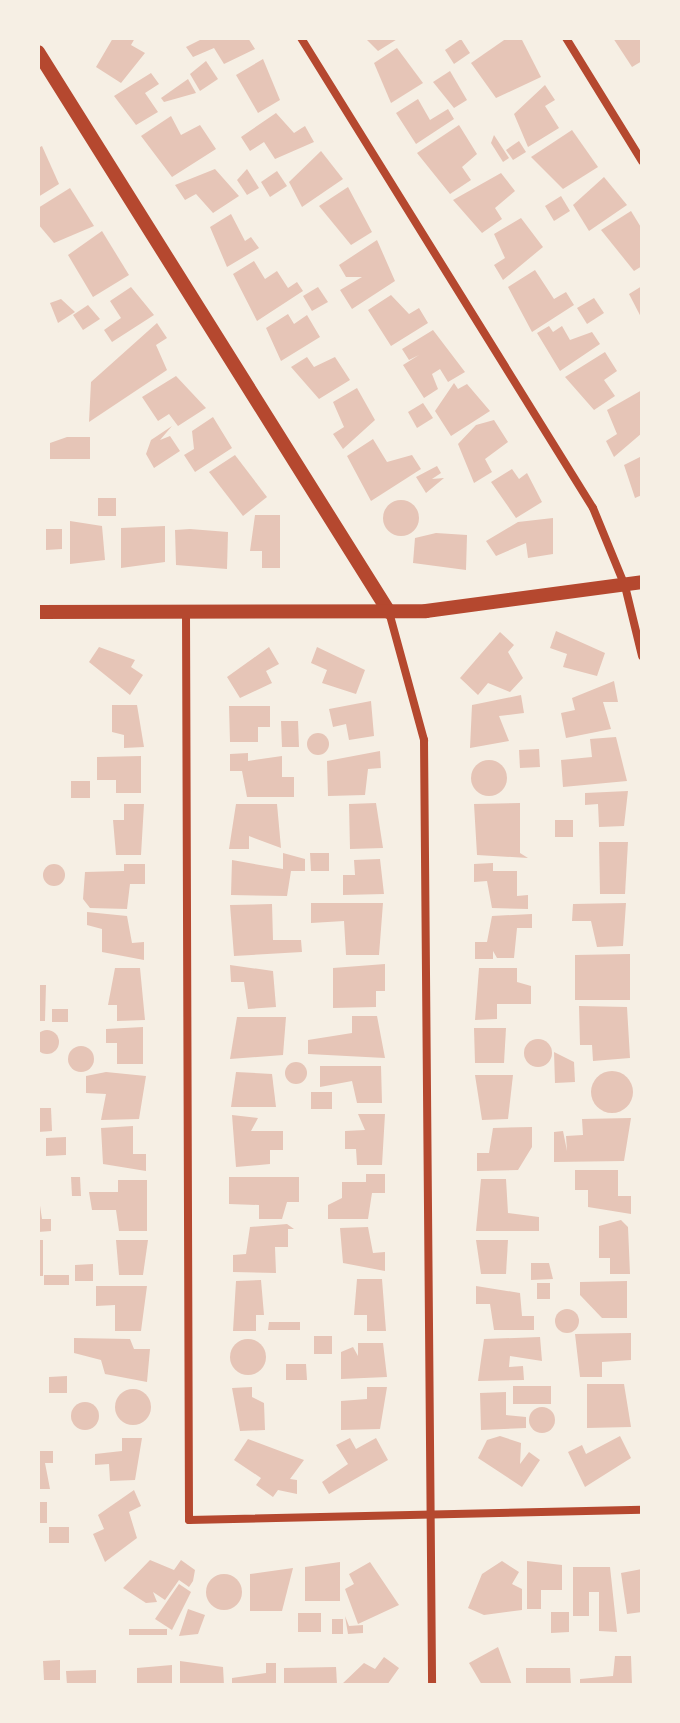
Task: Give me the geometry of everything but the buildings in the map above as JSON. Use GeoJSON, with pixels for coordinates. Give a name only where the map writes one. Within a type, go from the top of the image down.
{"type":"FeatureCollection","features":[{"type":"Feature","properties":{"kind":"street"},"geometry":{"type":"LineString","coordinates":[[301,38],[593,508],[625,586],[642,656]]}},
{"type":"Feature","properties":{"kind":"street"},"geometry":{"type":"LineString","coordinates":[[566,38],[642,161]]}},
{"type":"Feature","properties":{"kind":"street"},"geometry":{"type":"LineString","coordinates":[[38,52],[389,612],[424,740],[432,1685]]}},
{"type":"Feature","properties":{"kind":"street"},"geometry":{"type":"LineString","coordinates":[[38,612],[389,612],[642,582]]}},
{"type":"Feature","properties":{"kind":"street"},"geometry":{"type":"LineString","coordinates":[[186,613],[189,1520],[642,1510]]}}]}
